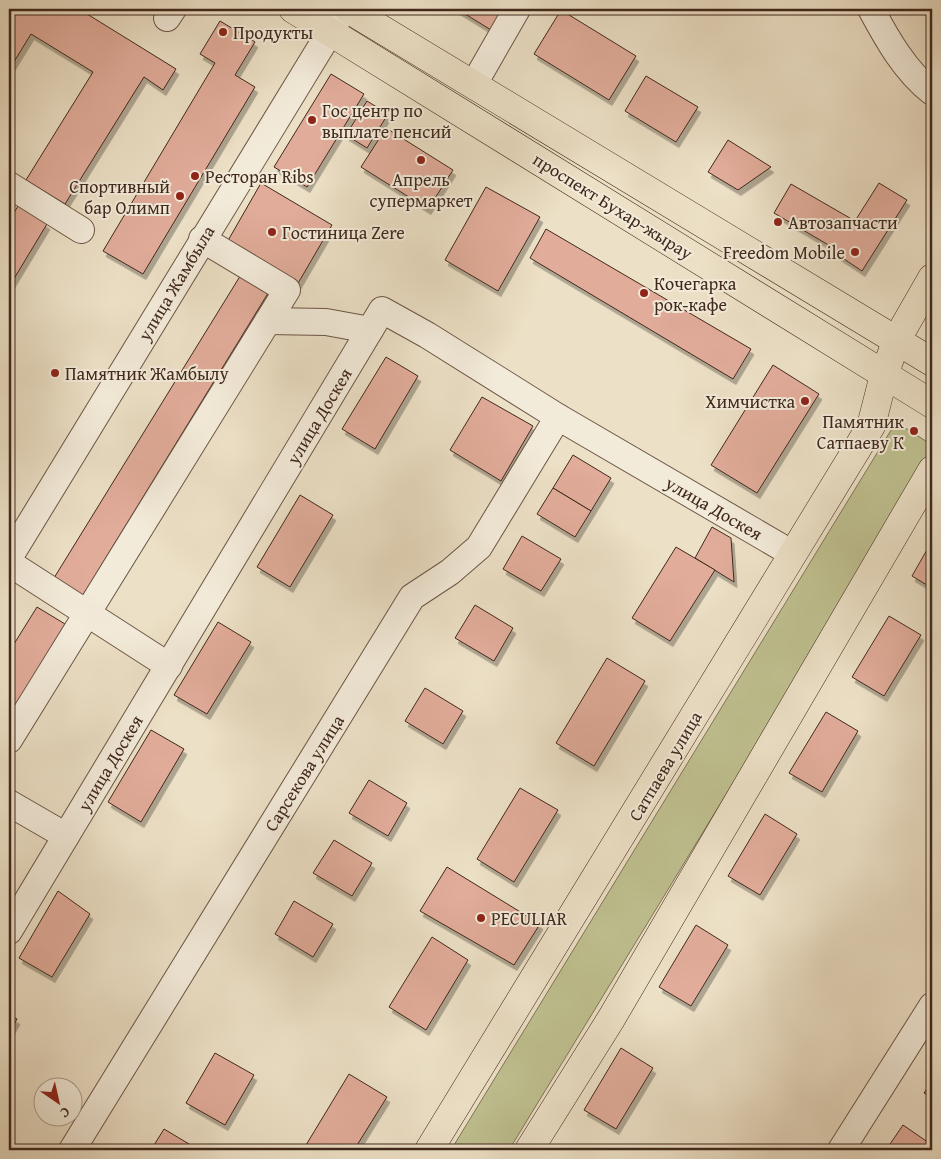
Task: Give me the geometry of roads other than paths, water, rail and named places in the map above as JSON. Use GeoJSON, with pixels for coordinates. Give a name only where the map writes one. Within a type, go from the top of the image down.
{"type":"FeatureCollection","features":[{"type":"Feature","properties":{"kind":"main road","name":"проспект Бухар-жырау"},"geometry":{"type":"LineString","coordinates":[[293,9],[337,19],[884,375],[932,404]]}},
{"type":"Feature","properties":{"kind":"main road","name":"проспект Бухар-жырау"},"geometry":{"type":"LineString","coordinates":[[348,9],[932,362]]}},
{"type":"Feature","properties":{"kind":"main road","name":"Сатпаева улица"},"geometry":{"type":"LineString","coordinates":[[429,1150],[871,426],[884,375],[897,340],[932,278]]}},
{"type":"Feature","properties":{"kind":"main road"},"geometry":{"type":"LineString","coordinates":[[529,1150],[611,1019],[932,470]]}},
{"type":"Feature","properties":{"kind":"street"},"geometry":{"type":"LineString","coordinates":[[474,84],[517,9]]}},
{"type":"Feature","properties":{"kind":"street"},"geometry":{"type":"LineString","coordinates":[[871,9],[886,36],[914,76],[931,88]]}},
{"type":"Feature","properties":{"kind":"street","name":"улица Жамбыла"},"geometry":{"type":"LineString","coordinates":[[9,558],[337,19]]}},
{"type":"Feature","properties":{"kind":"street"},"geometry":{"type":"LineString","coordinates":[[11,190],[81,230]]}},
{"type":"Feature","properties":{"kind":"street"},"geometry":{"type":"LineString","coordinates":[[9,740],[287,290],[202,239]]}},
{"type":"Feature","properties":{"kind":"street","name":"улица Доскея"},"geometry":{"type":"LineString","coordinates":[[9,931],[382,310],[427,335],[558,417],[793,554]]}},
{"type":"Feature","properties":{"kind":"street"},"geometry":{"type":"LineString","coordinates":[[268,321],[326,322],[370,330]]}},
{"type":"Feature","properties":{"kind":"street","name":"Сарсекова улица"},"geometry":{"type":"LineString","coordinates":[[72,1150],[412,597],[450,572],[478,548],[558,417]]}},
{"type":"Feature","properties":{"kind":"street"},"geometry":{"type":"LineString","coordinates":[[9,564],[169,666]]}},
{"type":"Feature","properties":{"kind":"street"},"geometry":{"type":"LineString","coordinates":[[9,802],[66,836]]}},
{"type":"Feature","properties":{"kind":"street"},"geometry":{"type":"LineString","coordinates":[[841,1150],[932,1006]]}},
{"type":"Feature","properties":{"kind":"place","name":"Продукты"},"geometry":{"type":"Point","coordinates":[223,32]}},
{"type":"Feature","properties":{"kind":"place","name":"Гос центр по выплате пенсий"},"geometry":{"type":"Point","coordinates":[312,120]}},
{"type":"Feature","properties":{"kind":"place","name":"Апрель супермаркет"},"geometry":{"type":"Point","coordinates":[421,160]}},
{"type":"Feature","properties":{"kind":"place","name":"Ресторан Ribs"},"geometry":{"type":"Point","coordinates":[195,176]}},
{"type":"Feature","properties":{"kind":"place","name":"Спортивный бар Олимп"},"geometry":{"type":"Point","coordinates":[180,196]}},
{"type":"Feature","properties":{"kind":"place","name":"Автозапчасти"},"geometry":{"type":"Point","coordinates":[778,222]}},
{"type":"Feature","properties":{"kind":"place","name":"Гостиница Zere"},"geometry":{"type":"Point","coordinates":[272,232]}},
{"type":"Feature","properties":{"kind":"place","name":"Freedom Mobile"},"geometry":{"type":"Point","coordinates":[855,252]}},
{"type":"Feature","properties":{"kind":"place","name":"Кочегарка рок-кафе"},"geometry":{"type":"Point","coordinates":[644,293]}},
{"type":"Feature","properties":{"kind":"place","name":"Памятник Жамбылу"},"geometry":{"type":"Point","coordinates":[55,373]}},
{"type":"Feature","properties":{"kind":"place","name":"Химчистка"},"geometry":{"type":"Point","coordinates":[805,401]}},
{"type":"Feature","properties":{"kind":"place","name":"Памятник Сатпаеву К"},"geometry":{"type":"Point","coordinates":[914,431]}},
{"type":"Feature","properties":{"kind":"place","name":"PECULIAR"},"geometry":{"type":"Point","coordinates":[481,918]}}]}
